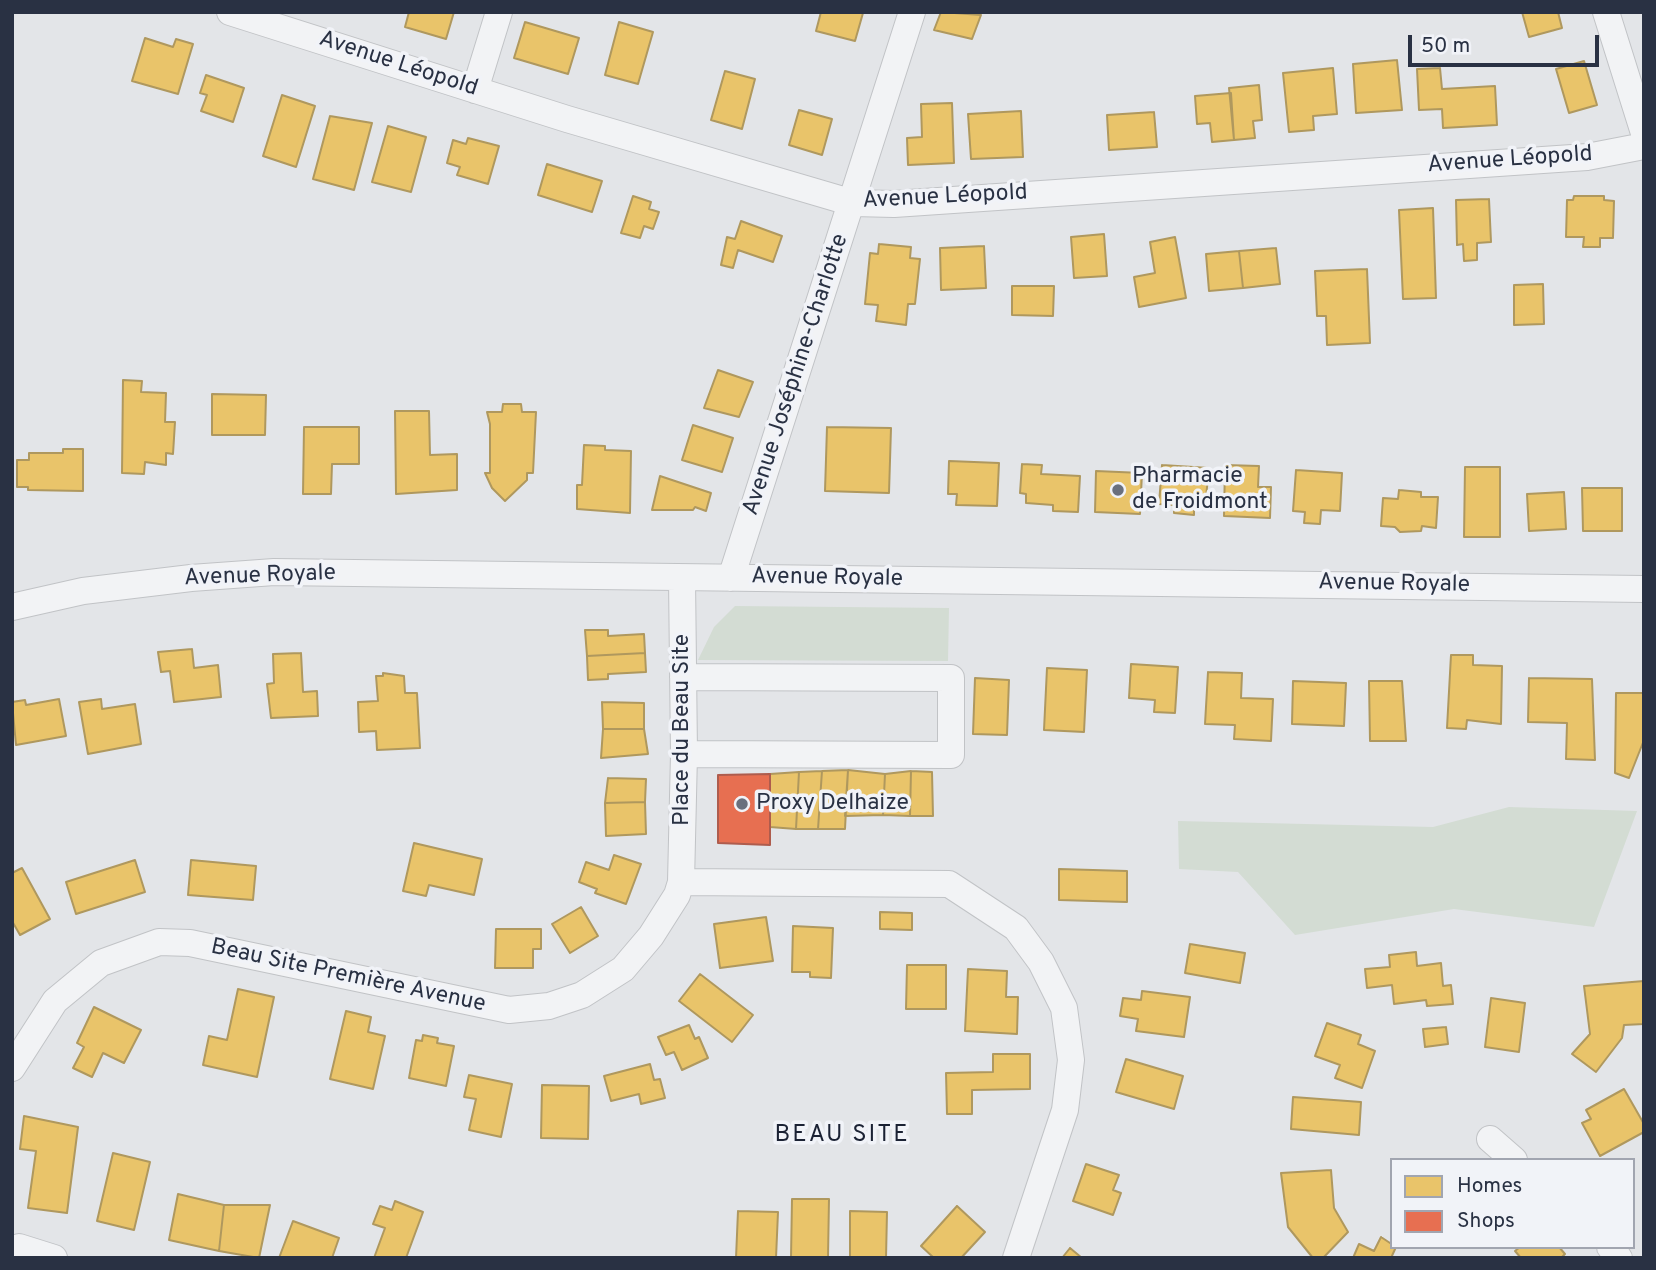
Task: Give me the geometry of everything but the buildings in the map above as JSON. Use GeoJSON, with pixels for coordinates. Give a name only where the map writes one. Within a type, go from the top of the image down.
{"type":"FeatureCollection","features":[{"type":"Feature","properties":{"kind":"street","name":"Avenue Léopold"},"geometry":{"type":"LineString","coordinates":[[230,12],[475,90],[853,203],[894,204],[1587,157],[1644,146]]}},
{"type":"Feature","properties":{"kind":"street"},"geometry":{"type":"LineString","coordinates":[[475,90],[499,12]]}},
{"type":"Feature","properties":{"kind":"street","name":"Avenue Joséphine-Charlotte"},"geometry":{"type":"LineString","coordinates":[[731,578],[912,12]]}},
{"type":"Feature","properties":{"kind":"street"},"geometry":{"type":"LineString","coordinates":[[1606,12],[1644,133]]}},
{"type":"Feature","properties":{"kind":"street","name":"Avenue Royale"},"geometry":{"type":"LineString","coordinates":[[12,607],[83,591],[191,578],[274,572],[1644,589]]}},
{"type":"Feature","properties":{"kind":"street","name":"Place du Beau Site"},"geometry":{"type":"LineString","coordinates":[[681,882],[684,754],[682,578]]}},
{"type":"Feature","properties":{"kind":"street"},"geometry":{"type":"LineString","coordinates":[[683,677],[951,678],[951,755],[684,754]]}},
{"type":"Feature","properties":{"kind":"street"},"geometry":{"type":"LineString","coordinates":[[681,882],[949,884],[1016,928],[1041,962],[1065,1008],[1071,1060],[1065,1110],[1016,1258]]}},
{"type":"Feature","properties":{"kind":"street","name":"Beau Site Première Avenue"},"geometry":{"type":"LineString","coordinates":[[12,1068],[55,1001],[101,963],[159,942],[190,943],[482,1006],[509,1010],[550,1006],[582,995],[623,969],[650,936],[677,895],[681,882]]}},
{"type":"Feature","properties":{"kind":"street"},"geometry":{"type":"LineString","coordinates":[[1490,1139],[1512,1158]]}},
{"type":"Feature","properties":{"kind":"street"},"geometry":{"type":"LineString","coordinates":[[15,1243],[54,1258]]}},
{"type":"Feature","properties":{"kind":"shaded area"},"geometry":{"type":"Polygon","coordinates":[[[735,606],[949,608],[948,661],[698,660],[714,627],[735,606]]]}},
{"type":"Feature","properties":{"kind":"shaded area"},"geometry":{"type":"Polygon","coordinates":[[[1509,807],[1637,811],[1594,927],[1454,909],[1295,935],[1238,872],[1179,869],[1178,821],[1433,827],[1509,807]]]}},
{"type":"Feature","properties":{"kind":"place","name":"Pharmacie de Froidmont"},"geometry":{"type":"Point","coordinates":[1118,490]}},
{"type":"Feature","properties":{"kind":"place","name":"Proxy Delhaize"},"geometry":{"type":"Point","coordinates":[742,804]}},
{"type":"Feature","properties":{"kind":"district","name":"BEAU SITE"},"geometry":{"type":"Point","coordinates":[842,1136]}}]}
